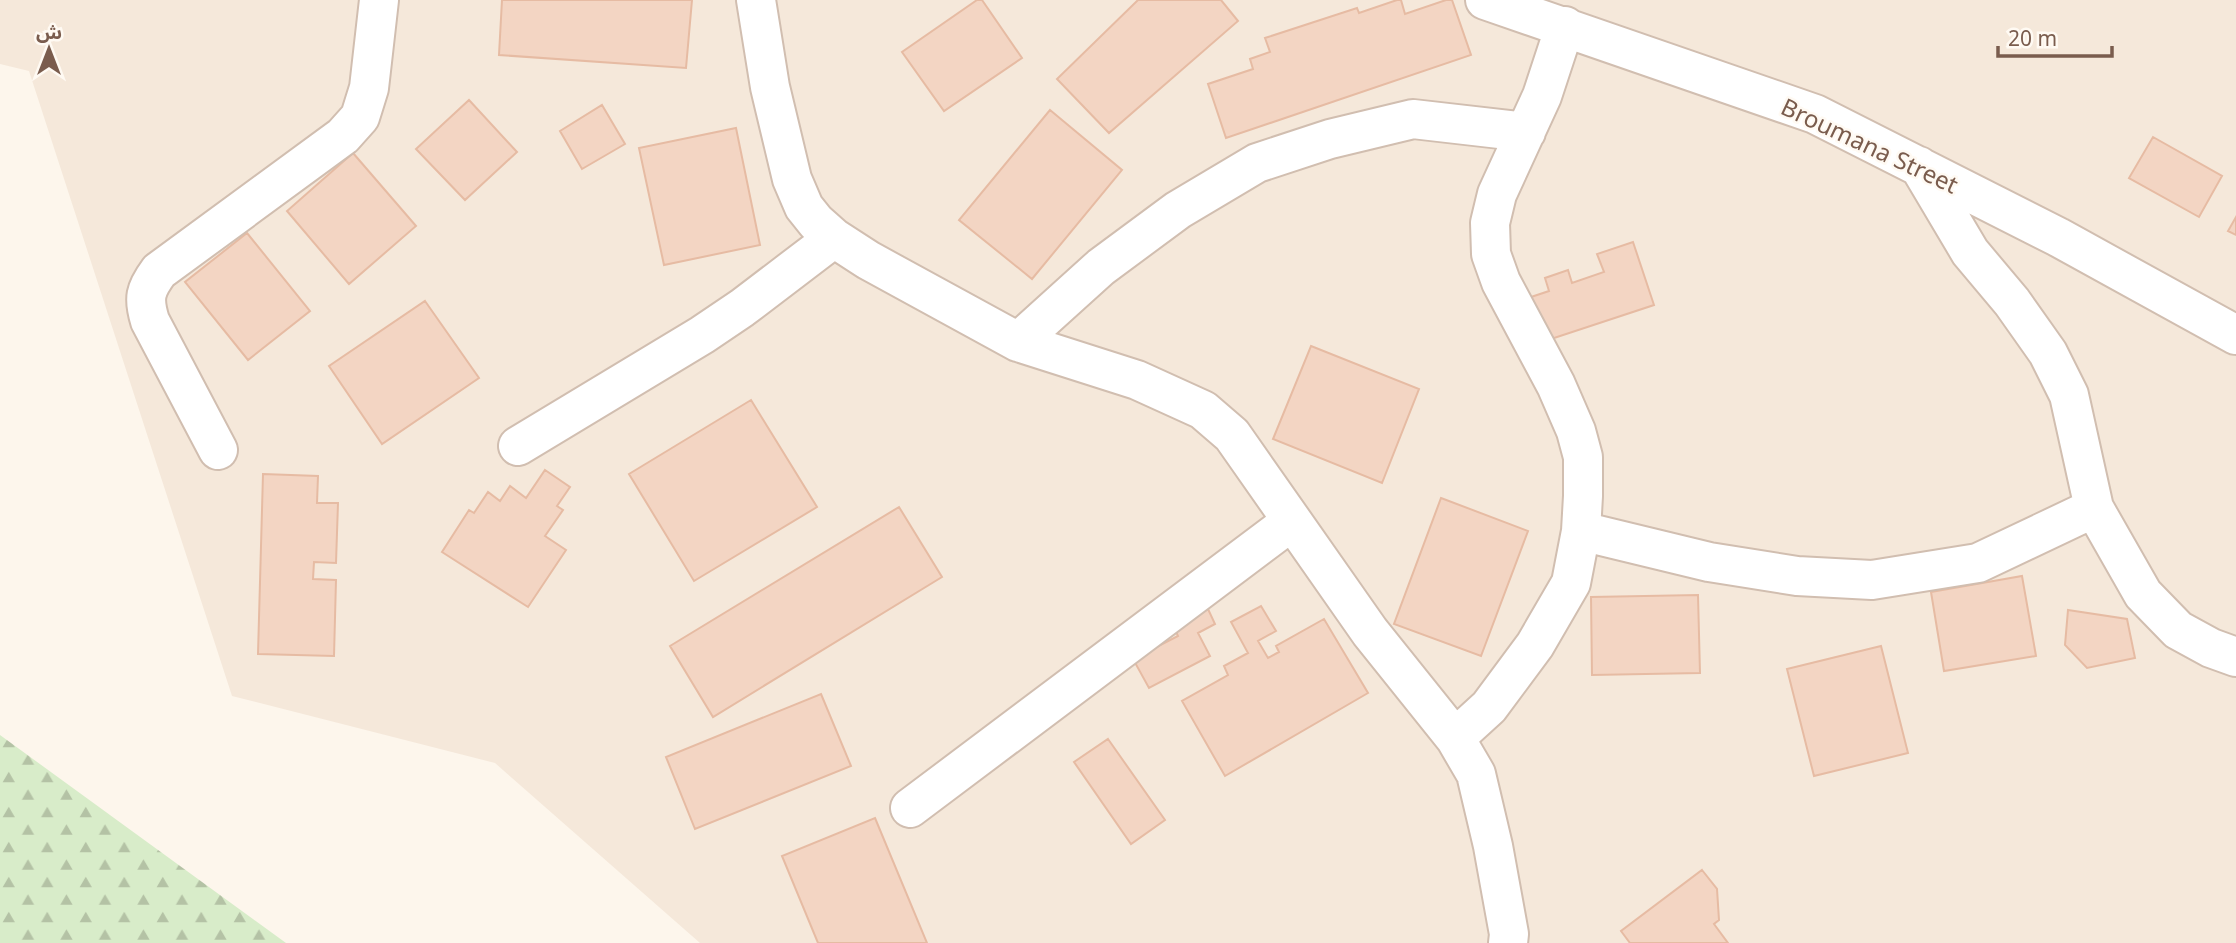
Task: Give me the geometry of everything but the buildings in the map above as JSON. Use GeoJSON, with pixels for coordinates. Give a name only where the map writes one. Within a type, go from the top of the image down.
{"type":"FeatureCollection","features":[{"type":"Feature","properties":{"kind":"street"},"geometry":{"type":"LineString","coordinates":[[218,450],[150,321],[145,304],[149,286],[159,271],[343,136],[360,117],[369,88],[379,0]]}},
{"type":"Feature","properties":{"kind":"street"},"geometry":{"type":"LineString","coordinates":[[756,0],[770,87],[792,179],[804,207],[816,222],[834,238],[879,266],[1018,342],[1138,380],[1203,410],[1232,435],[1370,632],[1455,738],[1476,774],[1510,934],[1508,943]]}},
{"type":"Feature","properties":{"kind":"street","name":"Broumana Street"},"geometry":{"type":"LineString","coordinates":[[1485,0],[1815,114],[2058,237],[2236,335]]}},
{"type":"Feature","properties":{"kind":"street"},"geometry":{"type":"LineString","coordinates":[[1455,738],[1489,706],[1535,645],[1571,583],[1581,531],[1583,457],[1576,431],[1556,385],[1501,282],[1491,254],[1490,223],[1497,194],[1542,96],[1565,26]]}},
{"type":"Feature","properties":{"kind":"street"},"geometry":{"type":"LineString","coordinates":[[1018,342],[1101,267],[1178,210],[1257,163],[1330,139],[1413,119],[1526,132]]}},
{"type":"Feature","properties":{"kind":"street"},"geometry":{"type":"LineString","coordinates":[[1919,166],[1970,252],[2012,302],[2048,353],[2069,395],[2094,508],[2143,594],[2178,630],[2211,648],[2236,657]]}},
{"type":"Feature","properties":{"kind":"street"},"geometry":{"type":"LineString","coordinates":[[519,446],[702,335],[834,238]]}},
{"type":"Feature","properties":{"kind":"street"},"geometry":{"type":"LineString","coordinates":[[1581,531],[1709,562],[1797,576],[1871,580],[1978,564],[2094,508]]}},
{"type":"Feature","properties":{"kind":"street"},"geometry":{"type":"LineString","coordinates":[[910,808],[1292,521]]}},
{"type":"Feature","properties":{"kind":"shaded area"},"geometry":{"type":"Polygon","coordinates":[[[0,0],[2236,0],[2236,943],[700,943],[495,763],[232,696],[29,71],[0,64],[0,0]]]}},
{"type":"Feature","properties":{"kind":"green space"},"geometry":{"type":"Polygon","coordinates":[[[0,735],[286,943],[0,943],[0,735]]]}}]}
